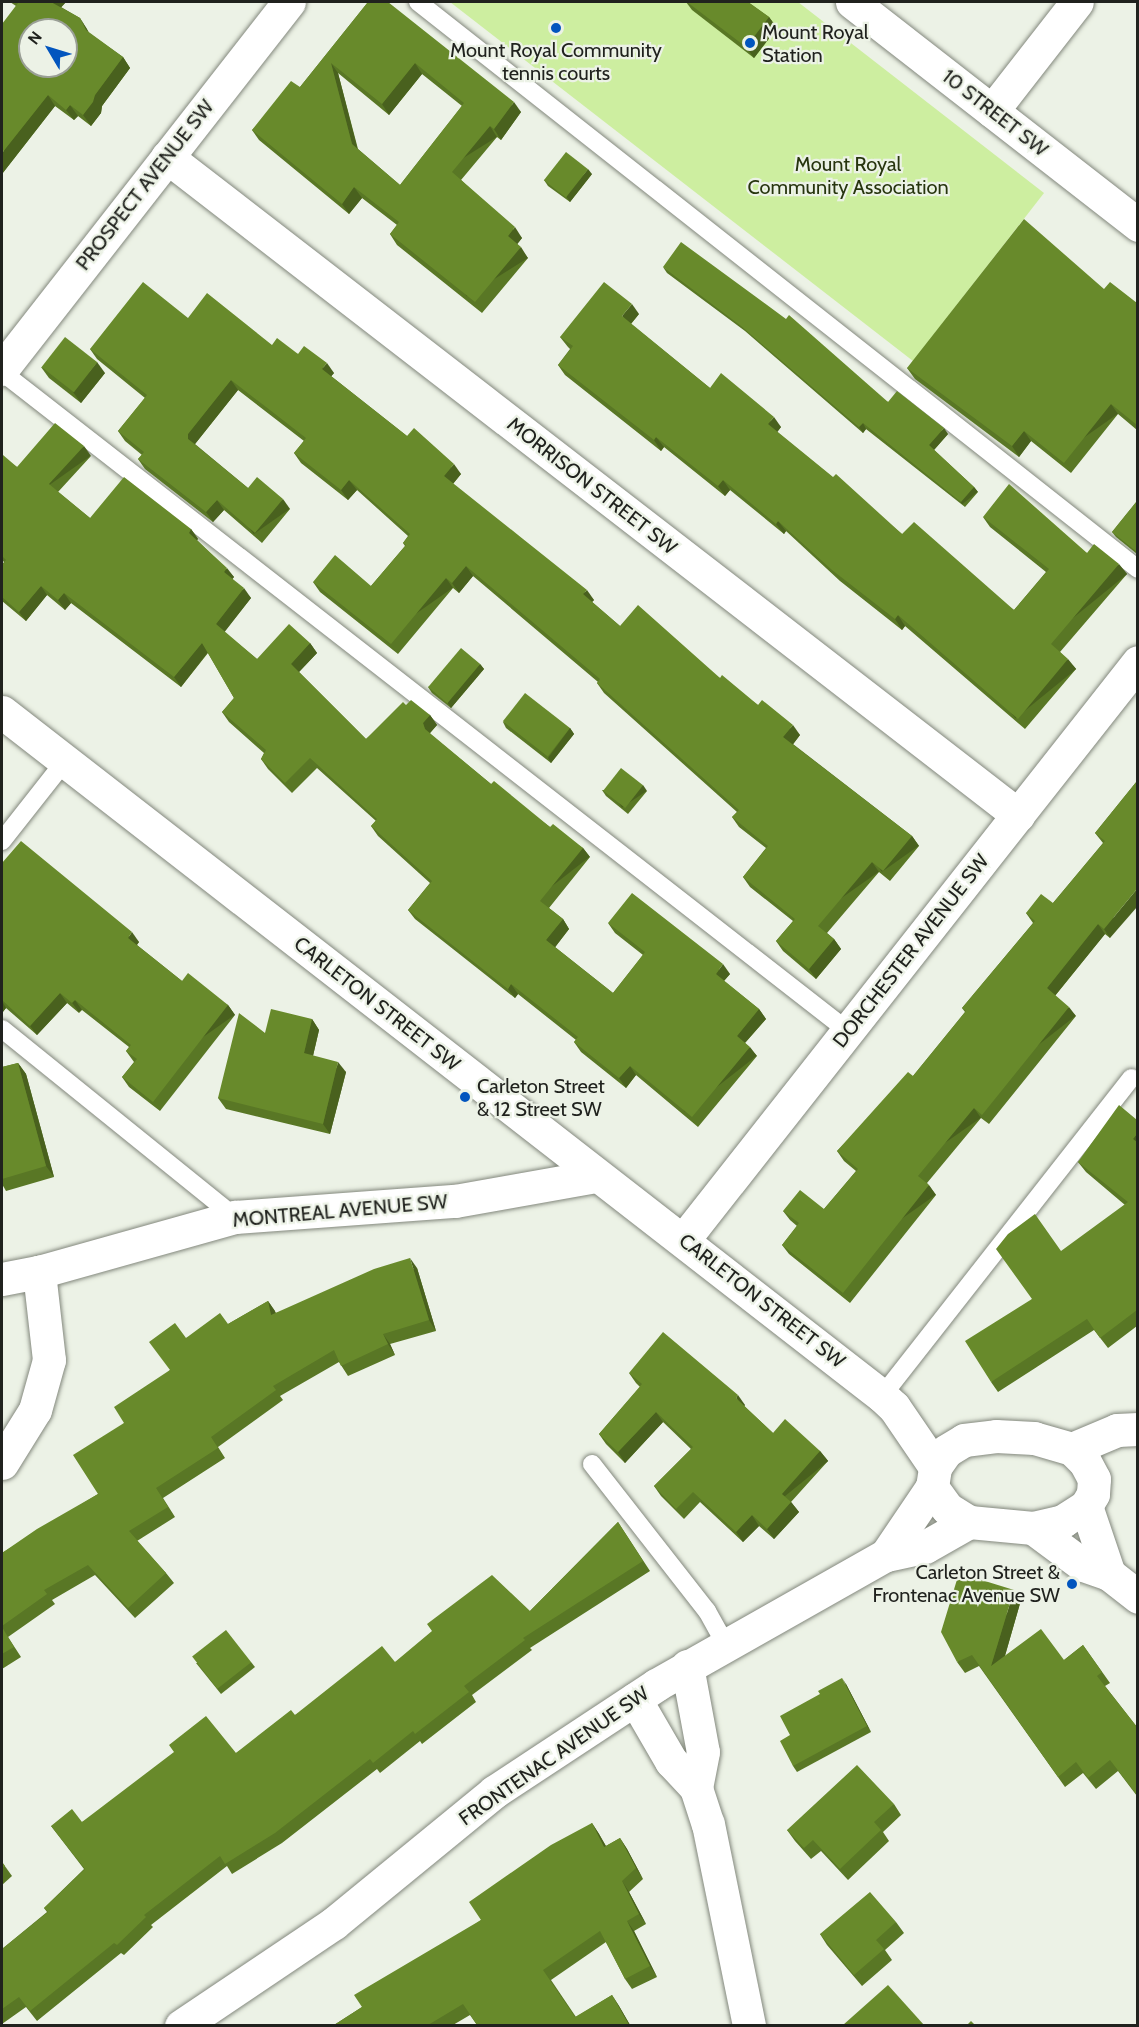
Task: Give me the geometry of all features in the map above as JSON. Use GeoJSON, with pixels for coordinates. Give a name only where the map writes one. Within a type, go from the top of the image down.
{"type":"FeatureCollection","features":[{"type":"Feature","properties":{"kind":"street","name":"PROSPECT AVENUE SW"},"geometry":{"type":"LineString","coordinates":[[2,370],[289,2]]}},
{"type":"Feature","properties":{"kind":"street","name":"10 STREET SW"},"geometry":{"type":"LineString","coordinates":[[852,2],[1137,225]]}},
{"type":"Feature","properties":{"kind":"street"},"geometry":{"type":"LineString","coordinates":[[992,111],[1077,2]]}},
{"type":"Feature","properties":{"kind":"street","name":"MORRISON STREET SW"},"geometry":{"type":"LineString","coordinates":[[166,158],[1018,814]]}},
{"type":"Feature","properties":{"kind":"street","name":"DORCHESTER AVENUE SW"},"geometry":{"type":"LineString","coordinates":[[684,1239],[1137,662]]}},
{"type":"Feature","properties":{"kind":"street","name":"CARLETON STREET SW"},"geometry":{"type":"LineString","coordinates":[[2,712],[596,1176],[684,1239],[888,1402],[964,1440]]}},
{"type":"Feature","properties":{"kind":"street","name":"MONTREAL AVENUE SW"},"geometry":{"type":"LineString","coordinates":[[2,1280],[39,1272],[235,1217],[455,1201],[596,1176]]}},
{"type":"Feature","properties":{"kind":"street"},"geometry":{"type":"LineString","coordinates":[[2,1462],[35,1410],[49,1360],[39,1272]]}},
{"type":"Feature","properties":{"kind":"street","name":"CARLETON STREET SW"},"geometry":{"type":"LineString","coordinates":[[888,1402],[933,1477]]}},
{"type":"Feature","properties":{"kind":"street"},"geometry":{"type":"LineString","coordinates":[[1072,1449],[1117,1430],[1137,1431]]}},
{"type":"Feature","properties":{"kind":"street"},"geometry":{"type":"LineString","coordinates":[[1109,1574],[1090,1492],[1085,1462],[1072,1449],[1034,1438],[996,1436],[964,1440],[946,1451],[933,1477],[947,1508],[969,1522],[1033,1528],[1063,1521],[1090,1492],[1137,1431]]}},
{"type":"Feature","properties":{"kind":"street","name":"FRONTENAC AVENUE SW"},"geometry":{"type":"LineString","coordinates":[[886,1555],[933,1477]]}},
{"type":"Feature","properties":{"kind":"street","name":"FRONTENAC AVENUE SW"},"geometry":{"type":"LineString","coordinates":[[180,2025],[334,1923],[494,1792],[635,1699],[725,1643],[886,1555],[925,1547],[969,1522]]}},
{"type":"Feature","properties":{"kind":"street"},"geometry":{"type":"LineString","coordinates":[[1033,1528],[1083,1565],[1109,1574],[1137,1597]]}},
{"type":"Feature","properties":{"kind":"street"},"geometry":{"type":"LineString","coordinates":[[687,1666],[703,1752],[696,1788]]}},
{"type":"Feature","properties":{"kind":"street"},"geometry":{"type":"LineString","coordinates":[[635,1699],[671,1761],[696,1788],[708,1824],[749,2025]]}},
{"type":"Feature","properties":{"kind":"lane"},"geometry":{"type":"LineString","coordinates":[[418,2],[1137,569]]}},
{"type":"Feature","properties":{"kind":"lane"},"geometry":{"type":"LineString","coordinates":[[2,370],[848,1031]]}},
{"type":"Feature","properties":{"kind":"lane"},"geometry":{"type":"LineString","coordinates":[[2,841],[65,761]]}},
{"type":"Feature","properties":{"kind":"lane"},"geometry":{"type":"LineString","coordinates":[[2,1029],[235,1217]]}},
{"type":"Feature","properties":{"kind":"lane"},"geometry":{"type":"LineString","coordinates":[[888,1402],[1131,1078]]}},
{"type":"Feature","properties":{"kind":"lane"},"geometry":{"type":"LineString","coordinates":[[592,1464],[707,1611],[725,1643]]}},
{"type":"Feature","properties":{"kind":"green space","name":"Mount Royal Community Association"},"geometry":{"type":"Polygon","coordinates":[[[450,2],[798,2],[1044,193],[913,361],[450,2]]]}},
{"type":"Feature","properties":{"kind":"building"},"geometry":{"type":"Polygon","coordinates":[[[17,2],[51,2],[80,18],[86,30],[123,57],[83,115],[70,105],[66,110],[48,95],[2,153],[2,24],[17,2]]]}},
{"type":"Feature","properties":{"kind":"building"},"geometry":{"type":"Polygon","coordinates":[[[368,2],[388,2],[514,102],[494,129],[490,126],[452,172],[515,227],[508,236],[521,247],[475,302],[390,234],[399,222],[354,187],[342,204],[252,130],[291,81],[300,87],[368,2]],[[331,63],[352,144],[400,185],[464,103],[415,63],[382,104],[331,63]]]}},
{"type":"Feature","properties":{"kind":"building","name":"Mount Royal Station"},"geometry":{"type":"Polygon","coordinates":[[[687,2],[748,2],[769,17],[746,47],[687,2]]]}},
{"type":"Feature","properties":{"kind":"building"},"geometry":{"type":"Polygon","coordinates":[[[566,152],[588,169],[566,198],[544,180],[566,152]]]}},
{"type":"Feature","properties":{"kind":"building"},"geometry":{"type":"Polygon","coordinates":[[[1024,219],[1104,289],[1110,282],[1137,303],[1137,425],[1111,404],[1064,463],[1024,431],[1012,446],[907,368],[1024,219]]]}},
{"type":"Feature","properties":{"kind":"building"},"geometry":{"type":"Polygon","coordinates":[[[681,242],[786,319],[789,315],[888,402],[897,391],[944,428],[929,445],[974,487],[961,502],[863,423],[859,427],[741,326],[663,267],[681,242]]]}},
{"type":"Feature","properties":{"kind":"building"},"geometry":{"type":"Polygon","coordinates":[[[143,282],[188,318],[207,293],[272,345],[277,338],[298,354],[304,346],[327,363],[322,369],[407,436],[414,428],[454,464],[444,476],[587,590],[583,594],[620,626],[638,605],[720,678],[722,675],[758,705],[762,700],[793,725],[783,737],[912,836],[883,871],[872,862],[818,926],[834,939],[809,969],[776,941],[795,919],[743,877],[768,846],[732,817],[739,810],[597,683],[600,679],[466,566],[452,583],[446,578],[391,644],[313,582],[335,555],[371,586],[406,545],[403,543],[410,534],[349,480],[341,490],[294,453],[306,438],[231,380],[188,434],[188,439],[248,488],[257,477],[283,499],[255,533],[217,500],[206,512],[138,459],[144,452],[118,431],[147,395],[90,349],[143,282]]]}},
{"type":"Feature","properties":{"kind":"building"},"geometry":{"type":"Polygon","coordinates":[[[604,282],[632,304],[622,316],[710,388],[721,373],[774,417],[768,424],[833,477],[836,474],[902,534],[914,522],[1014,610],[1049,569],[983,517],[1009,484],[1087,553],[1094,544],[1119,564],[1051,644],[1068,659],[1018,719],[898,615],[895,619],[832,570],[778,521],[776,524],[723,480],[718,486],[656,437],[654,440],[558,365],[573,346],[560,337],[604,282]]]}},
{"type":"Feature","properties":{"kind":"building"},"geometry":{"type":"Polygon","coordinates":[[[65,337],[97,362],[74,392],[42,367],[65,337]]]}},
{"type":"Feature","properties":{"kind":"building"},"geometry":{"type":"Polygon","coordinates":[[[55,423],[84,446],[49,484],[90,518],[124,477],[191,529],[189,533],[227,568],[224,572],[244,588],[216,624],[257,659],[289,624],[310,643],[291,664],[366,739],[403,702],[406,705],[411,700],[430,715],[423,723],[425,729],[491,784],[494,781],[550,827],[553,824],[583,848],[540,901],[563,919],[546,940],[613,993],[645,952],[608,923],[632,893],[723,964],[716,974],[759,1009],[737,1036],[750,1047],[692,1117],[630,1066],[619,1078],[574,1042],[578,1037],[511,984],[508,989],[408,910],[432,881],[371,826],[377,819],[310,758],[285,783],[261,759],[266,750],[222,712],[234,698],[202,643],[174,677],[64,593],[58,600],[41,586],[19,612],[2,597],[2,565],[6,560],[2,556],[2,457],[3,455],[17,467],[55,423]]]}},
{"type":"Feature","properties":{"kind":"building"},"geometry":{"type":"Polygon","coordinates":[[[1137,501],[1137,552],[1112,532],[1137,501]]]}},
{"type":"Feature","properties":{"kind":"building"},"geometry":{"type":"Polygon","coordinates":[[[461,648],[480,664],[447,703],[428,687],[461,648]]]}},
{"type":"Feature","properties":{"kind":"building"},"geometry":{"type":"Polygon","coordinates":[[[525,693],[570,728],[548,756],[503,721],[525,693]]]}},
{"type":"Feature","properties":{"kind":"building"},"geometry":{"type":"Polygon","coordinates":[[[621,768],[643,785],[625,808],[603,791],[621,768]]]}},
{"type":"Feature","properties":{"kind":"building"},"geometry":{"type":"Polygon","coordinates":[[[1137,781],[1137,889],[1104,929],[1098,924],[1047,988],[1069,1007],[982,1115],[974,1108],[918,1176],[929,1185],[843,1293],[782,1245],[799,1223],[783,1211],[800,1190],[824,1209],[858,1169],[837,1151],[908,1072],[913,1076],[966,1011],[962,1008],[1035,921],[1026,913],[1041,894],[1053,903],[1105,841],[1095,833],[1137,781]]]}},
{"type":"Feature","properties":{"kind":"building"},"geometry":{"type":"Polygon","coordinates":[[[21,841],[132,932],[128,938],[182,981],[188,973],[228,1005],[153,1102],[122,1077],[137,1059],[126,1051],[131,1045],[75,1000],[72,1003],[60,993],[30,1026],[2,1000],[2,863],[21,841]]]}},
{"type":"Feature","properties":{"kind":"building"},"geometry":{"type":"Polygon","coordinates":[[[271,1009],[312,1019],[304,1053],[338,1062],[323,1124],[218,1098],[239,1013],[265,1033],[271,1009]]]}},
{"type":"Feature","properties":{"kind":"building"},"geometry":{"type":"Polygon","coordinates":[[[18,1063],[46,1166],[2,1179],[2,1067],[18,1063]]]}},
{"type":"Feature","properties":{"kind":"building"},"geometry":{"type":"Polygon","coordinates":[[[1119,1105],[1137,1120],[1137,1134],[1133,1139],[1137,1142],[1137,1310],[1100,1338],[1087,1319],[991,1382],[965,1341],[1032,1299],[996,1249],[1008,1234],[1035,1214],[1061,1251],[1128,1202],[1078,1162],[1119,1105]]]}},
{"type":"Feature","properties":{"kind":"building"},"geometry":{"type":"Polygon","coordinates":[[[410,1258],[429,1320],[383,1334],[388,1344],[341,1366],[334,1350],[273,1386],[276,1390],[211,1437],[218,1448],[156,1488],[168,1507],[129,1531],[166,1573],[128,1608],[88,1565],[44,1590],[47,1594],[2,1626],[2,1553],[37,1529],[98,1494],[73,1455],[124,1423],[114,1407],[170,1370],[149,1342],[175,1323],[186,1338],[220,1313],[228,1324],[268,1301],[271,1315],[374,1269],[410,1258]]]}},
{"type":"Feature","properties":{"kind":"building"},"geometry":{"type":"Polygon","coordinates":[[[663,1332],[738,1395],[736,1398],[773,1433],[785,1419],[820,1451],[782,1494],[791,1502],[767,1529],[752,1515],[736,1532],[693,1492],[676,1509],[654,1486],[693,1447],[656,1412],[618,1452],[599,1434],[642,1384],[629,1373],[663,1332]]]}},
{"type":"Feature","properties":{"kind":"building"},"geometry":{"type":"Polygon","coordinates":[[[618,1522],[643,1561],[523,1638],[525,1640],[464,1686],[469,1692],[415,1734],[413,1731],[373,1763],[370,1759],[275,1833],[225,1864],[220,1856],[144,1915],[146,1917],[117,1945],[114,1943],[30,2011],[19,1997],[2,2009],[2,1949],[48,1912],[44,1908],[85,1869],[51,1826],[72,1809],[82,1822],[174,1752],[169,1745],[206,1716],[236,1753],[291,1710],[295,1715],[382,1646],[395,1662],[432,1631],[427,1624],[492,1575],[530,1611],[618,1522]]]}},
{"type":"Feature","properties":{"kind":"building"},"geometry":{"type":"Polygon","coordinates":[[[959,1573],[1014,1590],[991,1666],[1041,1629],[1064,1660],[1083,1645],[1102,1672],[1097,1676],[1137,1727],[1137,1795],[1110,1760],[1088,1778],[1076,1762],[1058,1777],[972,1655],[957,1662],[941,1632],[959,1573]]]}},
{"type":"Feature","properties":{"kind":"building"},"geometry":{"type":"Polygon","coordinates":[[[2,1627],[14,1647],[2,1654],[2,1627]]]}},
{"type":"Feature","properties":{"kind":"building"},"geometry":{"type":"Polygon","coordinates":[[[226,1630],[251,1662],[217,1689],[192,1656],[226,1630]]]}},
{"type":"Feature","properties":{"kind":"building"},"geometry":{"type":"Polygon","coordinates":[[[842,1678],[867,1726],[793,1766],[780,1741],[790,1735],[780,1716],[820,1694],[818,1691],[842,1678]]]}},
{"type":"Feature","properties":{"kind":"building"},"geometry":{"type":"Polygon","coordinates":[[[857,1765],[894,1804],[874,1822],[881,1830],[840,1869],[813,1840],[804,1848],[787,1830],[857,1765]]]}},
{"type":"Feature","properties":{"kind":"building"},"geometry":{"type":"Polygon","coordinates":[[[592,1823],[604,1847],[620,1838],[636,1868],[622,1881],[639,1914],[627,1921],[650,1966],[625,1979],[600,1931],[543,1970],[575,2017],[612,1995],[629,2025],[477,2025],[463,2004],[428,2025],[334,2025],[362,2007],[354,1995],[481,1920],[469,1902],[551,1845],[592,1823]]]}},
{"type":"Feature","properties":{"kind":"building"},"geometry":{"type":"Polygon","coordinates":[[[870,1892],[896,1922],[876,1940],[884,1949],[854,1975],[820,1934],[870,1892]]]}},
{"type":"Feature","properties":{"kind":"building"},"geometry":{"type":"Polygon","coordinates":[[[888,1985],[924,2025],[843,2025],[888,1985]]]}},
{"type":"Feature","properties":{"kind":"place","name":"Mount Royal Community tennis courts"},"geometry":{"type":"Point","coordinates":[556,28]}},
{"type":"Feature","properties":{"kind":"place","name":"Mount Royal Station"},"geometry":{"type":"Point","coordinates":[750,43]}},
{"type":"Feature","properties":{"kind":"place","name":"Carleton Street & 12 Street SW"},"geometry":{"type":"Point","coordinates":[465,1097]}},
{"type":"Feature","properties":{"kind":"place","name":"Carleton Street & Frontenac Avenue SW"},"geometry":{"type":"Point","coordinates":[1072,1584]}}]}
